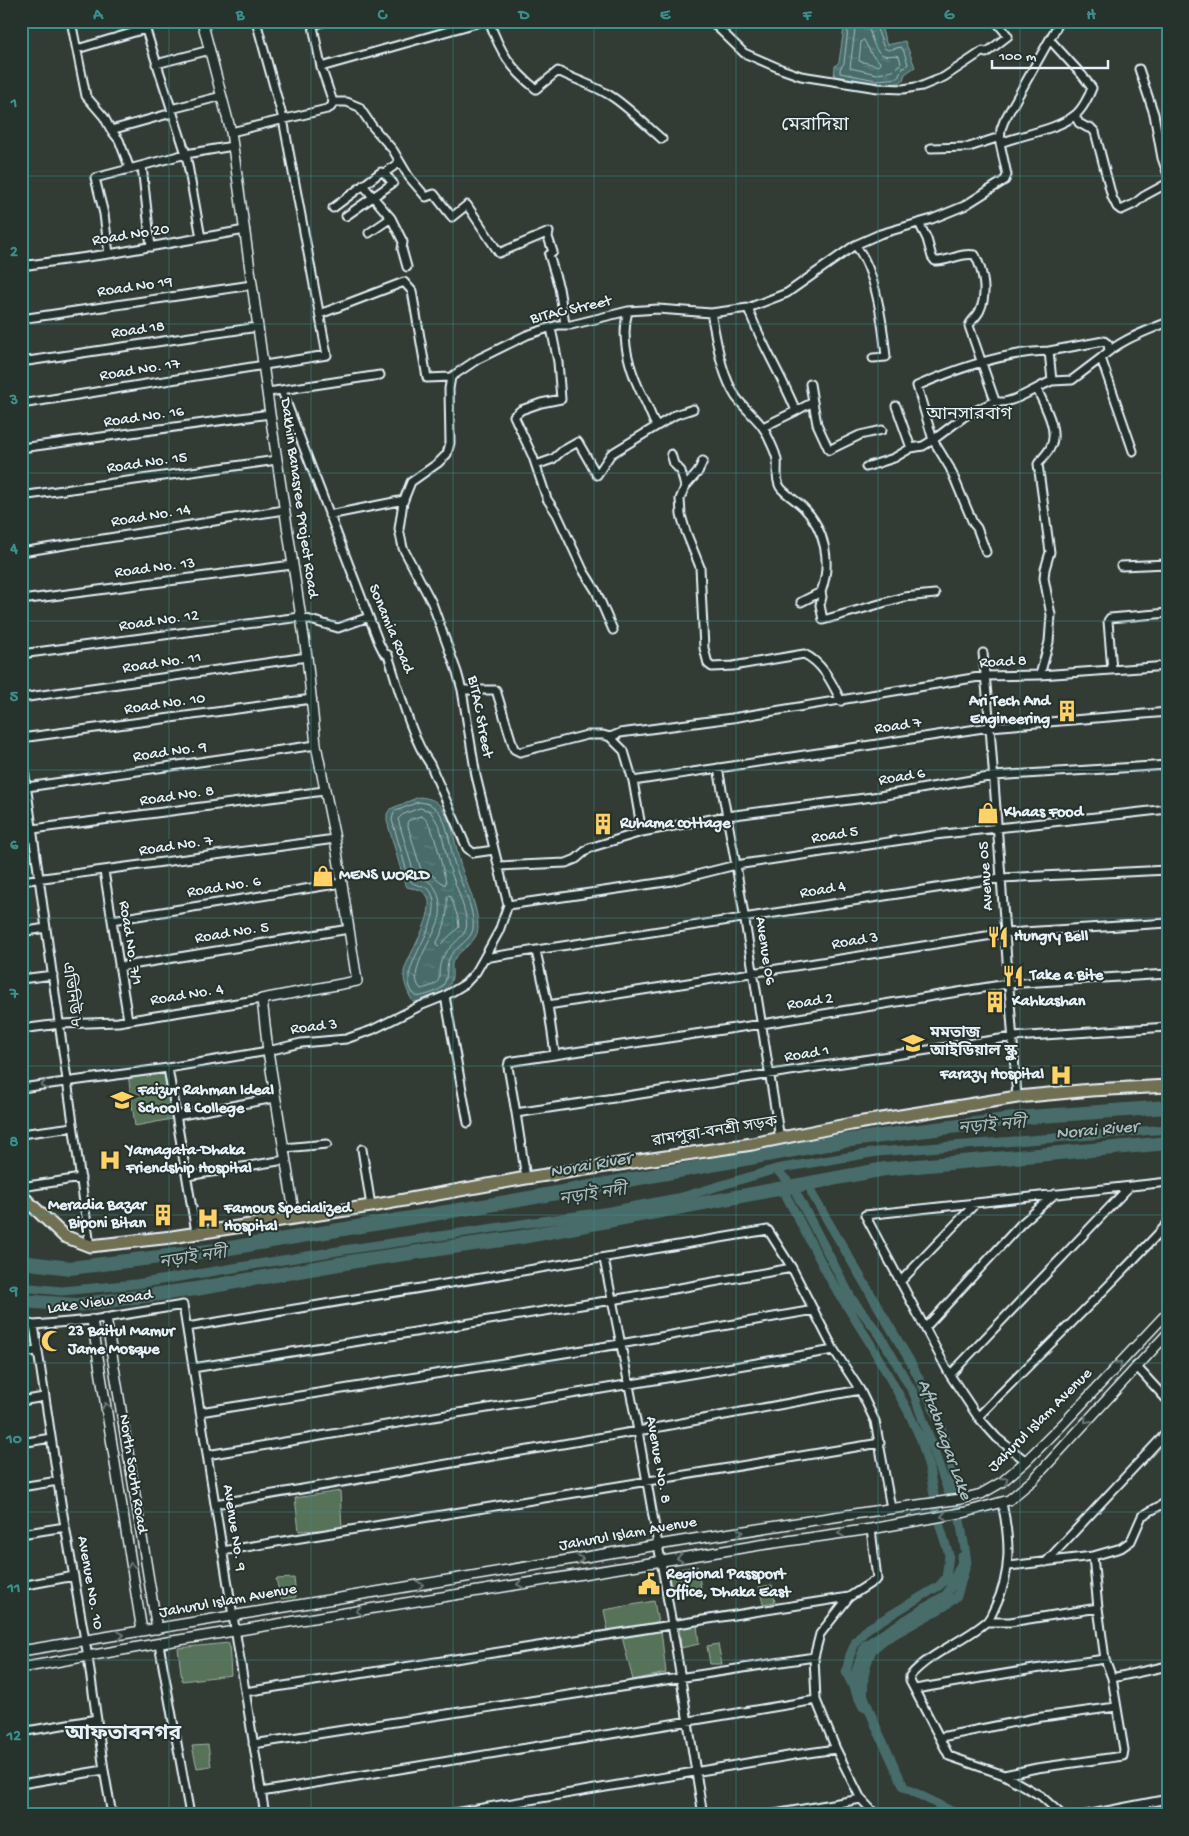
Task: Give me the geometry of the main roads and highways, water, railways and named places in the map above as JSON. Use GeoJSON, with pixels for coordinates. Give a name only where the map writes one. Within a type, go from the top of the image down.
{"type":"FeatureCollection","features":[{"type":"Feature","properties":{"kind":"main road","name":"রামপুরা-বনশ্রী সড়ক"},"geometry":{"type":"LineString","coordinates":[[21,1195],[64,1236],[90,1246],[371,1206],[526,1178],[780,1139],[851,1124],[1016,1097],[1091,1090],[1168,1086]]}},
{"type":"Feature","properties":{"kind":"water"},"geometry":{"type":"Polygon","coordinates":[[[845,21],[879,21],[887,45],[905,41],[915,67],[905,74],[900,83],[876,85],[856,80],[834,78],[835,66],[839,62],[845,21]]]}},
{"type":"Feature","properties":{"kind":"water"},"geometry":{"type":"Polygon","coordinates":[[[419,797],[437,802],[447,817],[474,904],[478,929],[472,942],[454,959],[452,977],[447,988],[431,999],[413,1002],[405,984],[404,972],[427,918],[428,897],[420,890],[407,887],[404,881],[387,821],[387,814],[390,809],[419,797]]]}},
{"type":"Feature","properties":{"kind":"waterway","name":"Norai River"},"geometry":{"type":"LineString","coordinates":[[21,1262],[70,1268],[224,1249],[524,1199],[843,1141],[1028,1117],[1168,1107]]}},
{"type":"Feature","properties":{"kind":"waterway","name":"নড়াই নদী"},"geometry":{"type":"LineString","coordinates":[[21,1287],[62,1291],[136,1284],[350,1249],[610,1211],[682,1197],[776,1169],[877,1152],[1168,1129]]}},
{"type":"Feature","properties":{"kind":"waterway","name":"Norai River"},"geometry":{"type":"LineString","coordinates":[[21,1301],[77,1305],[196,1289],[356,1261],[522,1237],[885,1169],[1168,1143]]}},
{"type":"Feature","properties":{"kind":"waterway","name":"Aftabnagar Lake"},"geometry":{"type":"LineString","coordinates":[[776,1169],[793,1187],[852,1299],[880,1335],[914,1394],[950,1497]]}},
{"type":"Feature","properties":{"kind":"waterway"},"geometry":{"type":"LineString","coordinates":[[809,1183],[812,1194],[910,1361],[930,1400],[940,1424],[949,1456],[967,1562],[957,1596],[945,1606],[884,1640],[872,1650],[864,1676],[863,1707],[846,1672],[856,1641],[867,1629],[939,1586],[946,1578],[949,1555],[939,1523],[929,1468],[921,1440],[908,1411],[870,1343],[830,1279],[782,1188],[809,1183]]}},
{"type":"Feature","properties":{"kind":"waterway","name":"Aftabnagar Lake"},"geometry":{"type":"LineString","coordinates":[[959,1815],[904,1787],[877,1729],[855,1674],[865,1645],[947,1594],[962,1562],[961,1557]]}},
{"type":"Feature","properties":{"kind":"place","name":"Ari Tech And Engineering"},"geometry":{"type":"Point","coordinates":[1067,711]}},
{"type":"Feature","properties":{"kind":"place","name":"Khaas Food"},"geometry":{"type":"Point","coordinates":[988,813]}},
{"type":"Feature","properties":{"kind":"place","name":"Ruhama cottage"},"geometry":{"type":"Point","coordinates":[603,824]}},
{"type":"Feature","properties":{"kind":"place","name":"MENS WORLD"},"geometry":{"type":"Point","coordinates":[323,876]}},
{"type":"Feature","properties":{"kind":"place","name":"Hungry Bell"},"geometry":{"type":"Point","coordinates":[998,937]}},
{"type":"Feature","properties":{"kind":"place","name":"Take a Bite"},"geometry":{"type":"Point","coordinates":[1013,976]}},
{"type":"Feature","properties":{"kind":"place","name":"Kahkashan"},"geometry":{"type":"Point","coordinates":[995,1002]}},
{"type":"Feature","properties":{"kind":"place","name":"মমতাজ আইডিয়াল স্কুল"},"geometry":{"type":"Point","coordinates":[913,1043]}},
{"type":"Feature","properties":{"kind":"place","name":"Farazy Hospital"},"geometry":{"type":"Point","coordinates":[1061,1075]}},
{"type":"Feature","properties":{"kind":"place","name":"Faizur Rahman Ideal School & College"},"geometry":{"type":"Point","coordinates":[122,1100]}},
{"type":"Feature","properties":{"kind":"place","name":"Yamagata-Dhaka Friendship Hospital"},"geometry":{"type":"Point","coordinates":[110,1160]}},
{"type":"Feature","properties":{"kind":"place","name":"Meradia Bazar Biponi Bitan"},"geometry":{"type":"Point","coordinates":[163,1215]}},
{"type":"Feature","properties":{"kind":"place","name":"Famous Specialized Hospital"},"geometry":{"type":"Point","coordinates":[208,1218]}},
{"type":"Feature","properties":{"kind":"place","name":"23 Baitul Mamur Jame Mosque"},"geometry":{"type":"Point","coordinates":[52,1341]}},
{"type":"Feature","properties":{"kind":"place","name":"Regional Passport Office, Dhaka East"},"geometry":{"type":"Point","coordinates":[649,1584]}},
{"type":"Feature","properties":{"kind":"district","name":"মেরাদিয়া"},"geometry":{"type":"Point","coordinates":[815,126]}},
{"type":"Feature","properties":{"kind":"district","name":"আনসারবাগ"},"geometry":{"type":"Point","coordinates":[969,415]}},
{"type":"Feature","properties":{"kind":"district","name":"আফতাবনগর"},"geometry":{"type":"Point","coordinates":[123,1735]}}]}
